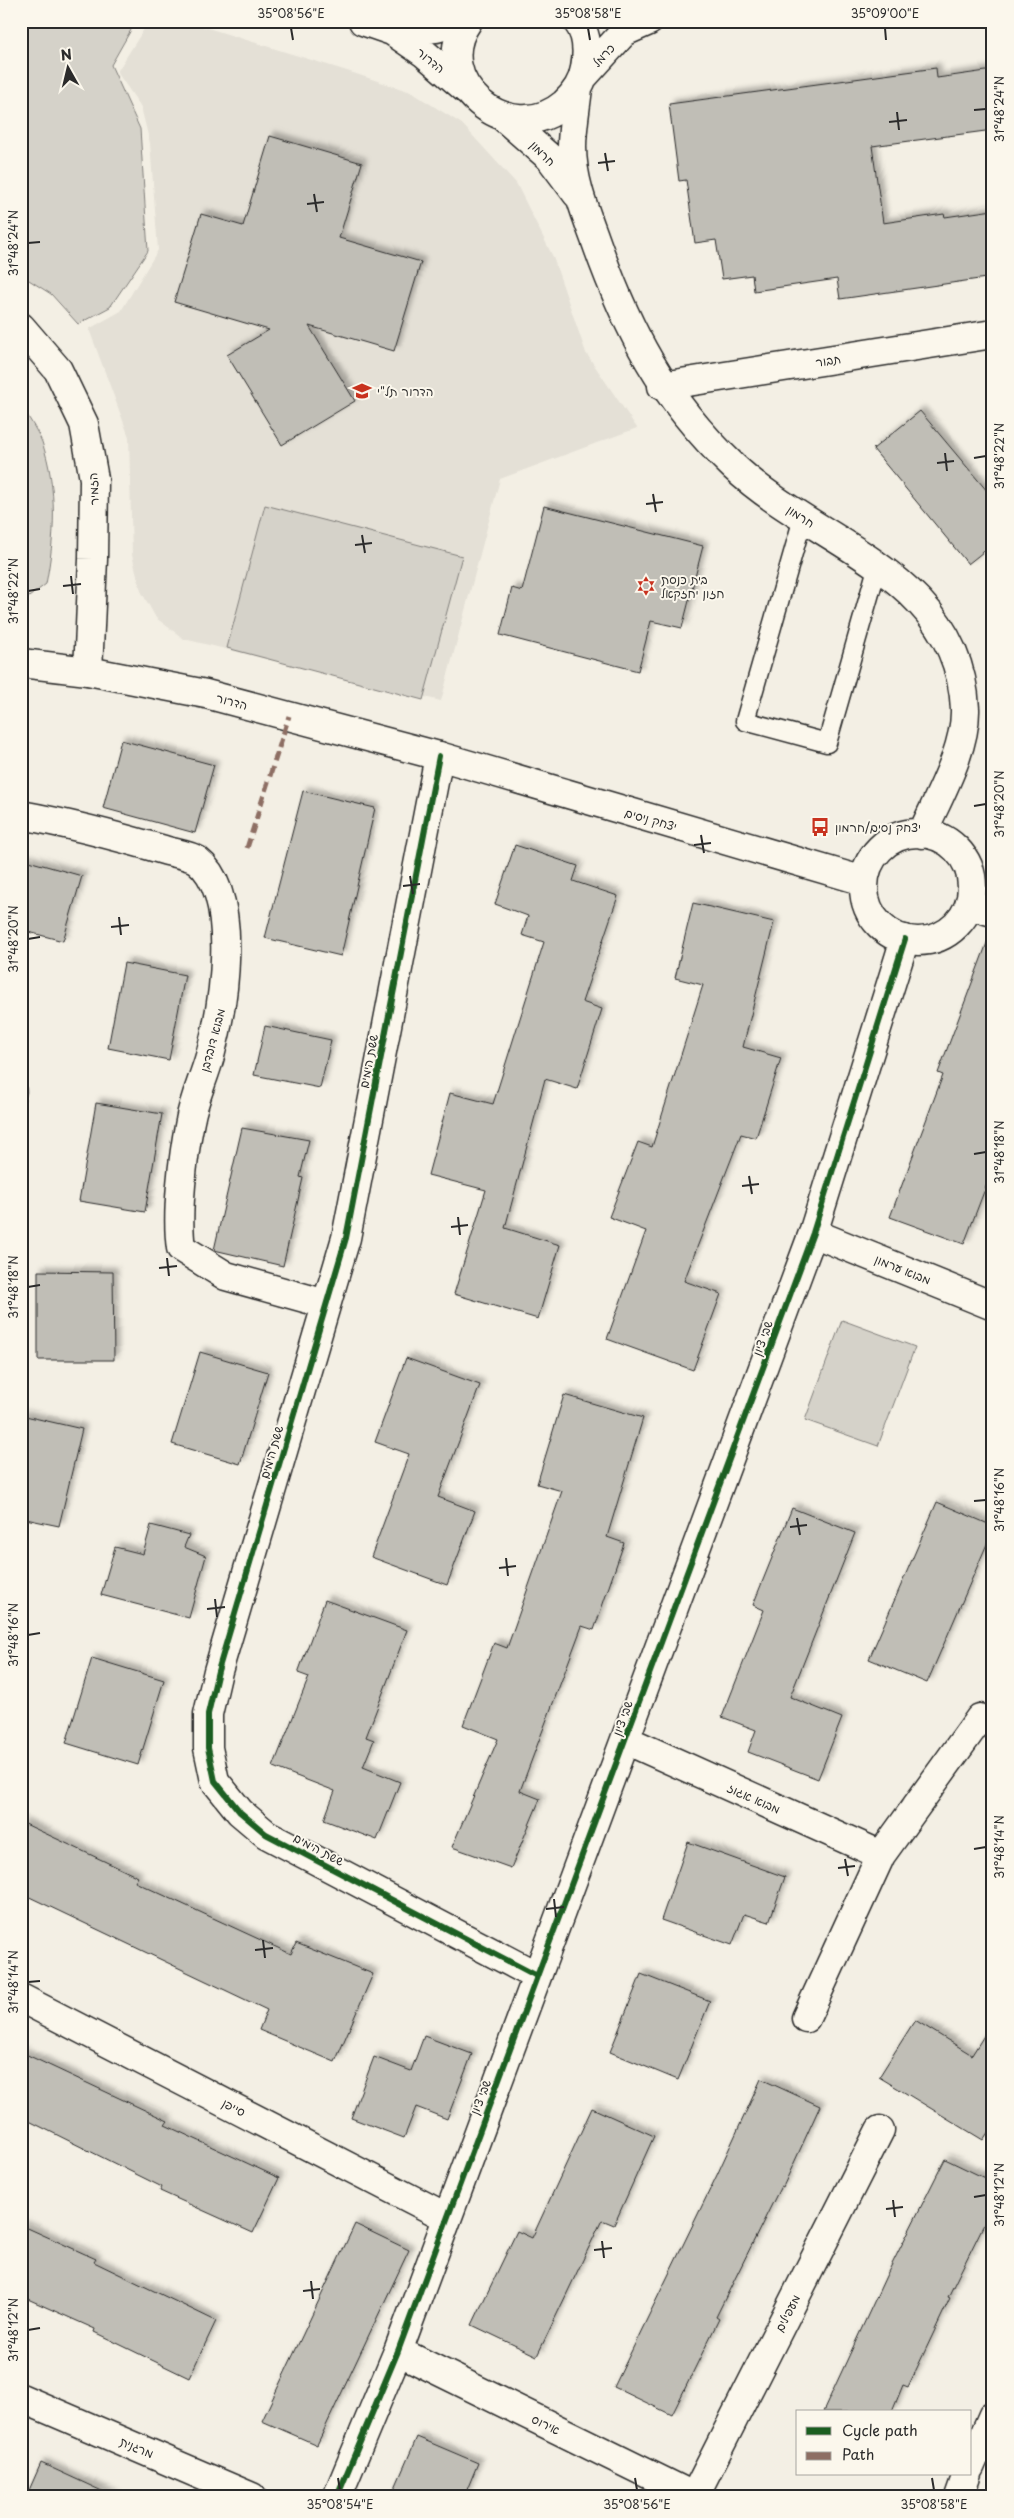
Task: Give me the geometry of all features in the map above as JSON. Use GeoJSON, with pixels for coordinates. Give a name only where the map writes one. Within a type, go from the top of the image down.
{"type":"FeatureCollection","features":[{"type":"Feature","properties":{"kind":"street","name":"הדרור"},"geometry":{"type":"LineString","coordinates":[[363,21],[392,31],[424,53],[468,90],[484,107],[501,115]]}},
{"type":"Feature","properties":{"kind":"street","name":"הדרור"},"geometry":{"type":"LineString","coordinates":[[392,31],[436,28],[460,21]]}},
{"type":"Feature","properties":{"kind":"street"},"geometry":{"type":"LineString","coordinates":[[468,21],[463,29],[457,51],[460,73],[468,90]]}},
{"type":"Feature","properties":{"kind":"street","name":"חרמון"},"geometry":{"type":"LineString","coordinates":[[577,21],[582,28],[588,49],[581,82],[572,147],[580,197],[612,286],[632,333],[662,386],[734,467],[804,518],[878,565],[913,593],[934,618],[950,644],[960,678],[965,710],[960,746],[922,834]]}},
{"type":"Feature","properties":{"kind":"street","name":"כרמל"},"geometry":{"type":"LineString","coordinates":[[501,115],[516,120],[538,118],[556,111],[574,96],[581,82],[624,32],[649,21]]}},
{"type":"Feature","properties":{"kind":"street","name":"חרמון"},"geometry":{"type":"LineString","coordinates":[[501,115],[550,158],[580,197]]}},
{"type":"Feature","properties":{"kind":"street","name":"הזמיר"},"geometry":{"type":"LineString","coordinates":[[21,327],[58,370],[84,424],[94,479],[88,671]]}},
{"type":"Feature","properties":{"kind":"street","name":"תבור"},"geometry":{"type":"LineString","coordinates":[[662,386],[993,334]]}},
{"type":"Feature","properties":{"kind":"street","name":"הדרור"},"geometry":{"type":"LineString","coordinates":[[21,663],[88,671],[206,694],[439,756]]}},
{"type":"Feature","properties":{"kind":"street","name":"יצחק ניסים"},"geometry":{"type":"LineString","coordinates":[[439,756],[864,881]]}},
{"type":"Feature","properties":{"kind":"street","name":"ששת הימים"},"geometry":{"type":"LineString","coordinates":[[439,756],[346,1238],[221,1662],[208,1714],[208,1748],[215,1781],[240,1812],[266,1834],[538,1976]]}},
{"type":"Feature","properties":{"kind":"street","name":"מבוא דובדבן"},"geometry":{"type":"LineString","coordinates":[[21,815],[88,828],[196,860],[210,877],[221,900],[226,933],[222,1003],[210,1056],[190,1121],[178,1227],[181,1248],[226,1276],[326,1304]]}},
{"type":"Feature","properties":{"kind":"street"},"geometry":{"type":"LineString","coordinates":[[908,834],[922,834],[938,838],[952,846],[963,858],[970,873],[972,889],[981,909],[944,934],[918,941],[890,934],[878,924],[869,911],[864,881],[874,855],[884,845],[908,834]]}},
{"type":"Feature","properties":{"kind":"street","name":"שבי ציון"},"geometry":{"type":"LineString","coordinates":[[337,2497],[398,2351],[446,2217],[626,1740],[812,1233],[905,939]]}},
{"type":"Feature","properties":{"kind":"street","name":"מבוא ערמון"},"geometry":{"type":"LineString","coordinates":[[812,1233],[993,1306]]}},
{"type":"Feature","properties":{"kind":"street"},"geometry":{"type":"LineString","coordinates":[[806,2018],[881,1855],[980,1718]]}},
{"type":"Feature","properties":{"kind":"street","name":"מבוא אגוז"},"geometry":{"type":"LineString","coordinates":[[626,1740],[881,1855]]}},
{"type":"Feature","properties":{"kind":"street","name":"סייפן"},"geometry":{"type":"LineString","coordinates":[[21,1998],[446,2217]]}},
{"type":"Feature","properties":{"kind":"street","name":"מעפילים"},"geometry":{"type":"LineString","coordinates":[[694,2497],[880,2130]]}},
{"type":"Feature","properties":{"kind":"street","name":"אירוס"},"geometry":{"type":"LineString","coordinates":[[398,2351],[694,2497]]}},
{"type":"Feature","properties":{"kind":"street","name":"מרגנית"},"geometry":{"type":"LineString","coordinates":[[21,2398],[252,2497]]}},
{"type":"Feature","properties":{"kind":"street"},"geometry":{"type":"LineString","coordinates":[[972,2462],[993,2415]]}},
{"type":"Feature","properties":{"kind":"street"},"geometry":{"type":"LineString","coordinates":[[959,2497],[966,2476]]}},
{"type":"Feature","properties":{"kind":"lane"},"geometry":{"type":"LineString","coordinates":[[804,518],[745,721],[827,743],[878,565]]}},
{"type":"Feature","properties":{"kind":"shaded area"},"geometry":{"type":"Polygon","coordinates":[[[21,21],[136,21],[111,65],[140,129],[148,251],[110,307],[78,324],[51,294],[21,275],[21,21]]]}},
{"type":"Feature","properties":{"kind":"shaded area","name":"הדרור תל\"י"},"geometry":{"type":"Polygon","coordinates":[[[149,21],[185,21],[411,92],[462,124],[516,183],[553,257],[586,353],[637,428],[500,479],[441,701],[184,639],[156,618],[141,591],[132,555],[129,437],[89,329],[121,311],[158,250],[150,143],[141,107],[117,72],[149,21]]]}},
{"type":"Feature","properties":{"kind":"shaded area"},"geometry":{"type":"Polygon","coordinates":[[[21,405],[42,442],[47,460],[53,495],[53,531],[46,584],[21,603],[21,405]]]}},
{"type":"Feature","properties":{"kind":"shaded area"},"geometry":{"type":"Polygon","coordinates":[[[265,505],[462,556],[423,700],[227,648],[265,505]]]}},
{"type":"Feature","properties":{"kind":"shaded area"},"geometry":{"type":"Polygon","coordinates":[[[21,1033],[27,1092],[21,1114],[21,1033]]]}},
{"type":"Feature","properties":{"kind":"shaded area"},"geometry":{"type":"Polygon","coordinates":[[[842,1320],[915,1347],[878,1446],[805,1420],[842,1320]]]}},
{"type":"Feature","properties":{"kind":"building"},"geometry":{"type":"Polygon","coordinates":[[[936,68],[937,78],[993,70],[993,130],[872,146],[883,223],[944,214],[945,217],[993,210],[993,277],[840,299],[837,279],[754,291],[752,275],[722,279],[716,240],[695,243],[686,180],[679,181],[669,104],[936,68]]]}},
{"type":"Feature","properties":{"kind":"building","name":"הדרור תל\"י"},"geometry":{"type":"Polygon","coordinates":[[[270,136],[362,163],[339,238],[421,262],[394,351],[309,326],[355,401],[282,445],[227,355],[269,330],[174,302],[201,214],[243,226],[270,136]]]}},
{"type":"Feature","properties":{"kind":"building"},"geometry":{"type":"Polygon","coordinates":[[[920,411],[993,498],[993,544],[968,564],[873,449],[920,411]]]}},
{"type":"Feature","properties":{"kind":"building","name":"בית כנסת חזון יחזקאל"},"geometry":{"type":"Polygon","coordinates":[[[544,506],[703,546],[682,628],[651,621],[638,671],[500,635],[512,588],[522,591],[544,506]]]}},
{"type":"Feature","properties":{"kind":"building"},"geometry":{"type":"Polygon","coordinates":[[[121,740],[214,765],[195,833],[103,808],[121,740]]]}},
{"type":"Feature","properties":{"kind":"building"},"geometry":{"type":"Polygon","coordinates":[[[303,791],[375,808],[341,956],[265,938],[303,791]]]}},
{"type":"Feature","properties":{"kind":"building"},"geometry":{"type":"Polygon","coordinates":[[[515,845],[578,866],[573,881],[618,896],[582,1002],[602,1009],[577,1089],[545,1079],[505,1228],[560,1245],[538,1319],[454,1294],[486,1190],[428,1175],[450,1093],[493,1104],[544,942],[522,935],[528,916],[495,904],[515,845]]]}},
{"type":"Feature","properties":{"kind":"building"},"geometry":{"type":"Polygon","coordinates":[[[21,859],[82,876],[63,941],[21,930],[21,859]]]}},
{"type":"Feature","properties":{"kind":"building"},"geometry":{"type":"Polygon","coordinates":[[[693,903],[774,922],[743,1047],[781,1058],[756,1138],[741,1134],[684,1281],[721,1294],[693,1370],[607,1339],[646,1231],[609,1217],[638,1142],[652,1147],[703,985],[675,978],[693,903]]]}},
{"type":"Feature","properties":{"kind":"building"},"geometry":{"type":"Polygon","coordinates":[[[990,935],[993,936],[993,1168],[964,1244],[890,1217],[943,1075],[938,1073],[990,935]]]}},
{"type":"Feature","properties":{"kind":"building"},"geometry":{"type":"Polygon","coordinates":[[[124,963],[185,975],[169,1060],[108,1048],[124,963]]]}},
{"type":"Feature","properties":{"kind":"building"},"geometry":{"type":"Polygon","coordinates":[[[265,1026],[331,1040],[320,1088],[254,1075],[265,1026]]]}},
{"type":"Feature","properties":{"kind":"building"},"geometry":{"type":"Polygon","coordinates":[[[96,1103],[162,1114],[145,1212],[79,1201],[96,1103]]]}},
{"type":"Feature","properties":{"kind":"building"},"geometry":{"type":"Polygon","coordinates":[[[242,1128],[309,1140],[300,1177],[303,1178],[283,1266],[214,1250],[242,1128]]]}},
{"type":"Feature","properties":{"kind":"building"},"geometry":{"type":"Polygon","coordinates":[[[38,1271],[113,1272],[114,1360],[38,1360],[38,1271]]]}},
{"type":"Feature","properties":{"kind":"building"},"geometry":{"type":"Polygon","coordinates":[[[200,1352],[268,1372],[240,1464],[172,1444],[200,1352]]]}},
{"type":"Feature","properties":{"kind":"building"},"geometry":{"type":"Polygon","coordinates":[[[406,1358],[480,1385],[438,1497],[475,1511],[447,1585],[371,1557],[409,1454],[375,1442],[406,1358]]]}},
{"type":"Feature","properties":{"kind":"building"},"geometry":{"type":"Polygon","coordinates":[[[564,1395],[643,1418],[607,1537],[624,1543],[594,1630],[582,1626],[520,1791],[540,1799],[511,1868],[452,1847],[498,1739],[463,1725],[494,1643],[507,1648],[562,1491],[537,1484],[564,1395]]]}},
{"type":"Feature","properties":{"kind":"building"},"geometry":{"type":"Polygon","coordinates":[[[21,1415],[82,1429],[59,1526],[21,1518],[21,1415]]]}},
{"type":"Feature","properties":{"kind":"building"},"geometry":{"type":"Polygon","coordinates":[[[937,1502],[993,1526],[993,1530],[927,1683],[869,1659],[937,1502]]]}},
{"type":"Feature","properties":{"kind":"building"},"geometry":{"type":"Polygon","coordinates":[[[792,1508],[855,1533],[790,1697],[842,1718],[818,1779],[748,1752],[756,1730],[722,1717],[764,1610],[753,1605],[792,1508]]]}},
{"type":"Feature","properties":{"kind":"building"},"geometry":{"type":"Polygon","coordinates":[[[151,1525],[189,1535],[184,1547],[206,1556],[189,1618],[101,1595],[115,1547],[143,1554],[151,1525]]]}},
{"type":"Feature","properties":{"kind":"building"},"geometry":{"type":"Polygon","coordinates":[[[325,1600],[407,1630],[366,1737],[374,1740],[363,1767],[400,1782],[377,1840],[324,1820],[335,1791],[273,1767],[309,1677],[298,1673],[325,1600]]]}},
{"type":"Feature","properties":{"kind":"building"},"geometry":{"type":"Polygon","coordinates":[[[92,1658],[164,1680],[138,1765],[66,1743],[92,1658]]]}},
{"type":"Feature","properties":{"kind":"building"},"geometry":{"type":"Polygon","coordinates":[[[21,1822],[138,1877],[135,1882],[291,1954],[296,1943],[373,1974],[335,2062],[259,2030],[267,2010],[21,1893],[21,1822]]]}},
{"type":"Feature","properties":{"kind":"building"},"geometry":{"type":"Polygon","coordinates":[[[688,1842],[785,1877],[769,1922],[744,1914],[732,1945],[661,1920],[688,1842]]]}},
{"type":"Feature","properties":{"kind":"building"},"geometry":{"type":"Polygon","coordinates":[[[641,1974],[710,2001],[678,2080],[610,2052],[641,1974]]]}},
{"type":"Feature","properties":{"kind":"building"},"geometry":{"type":"Polygon","coordinates":[[[915,2020],[972,2055],[993,2021],[993,2125],[983,2140],[879,2077],[915,2020]]]}},
{"type":"Feature","properties":{"kind":"building"},"geometry":{"type":"Polygon","coordinates":[[[424,2036],[472,2054],[447,2119],[416,2107],[404,2138],[351,2118],[374,2057],[411,2071],[424,2036]]]}},
{"type":"Feature","properties":{"kind":"building"},"geometry":{"type":"Polygon","coordinates":[[[21,2052],[168,2121],[165,2125],[279,2178],[253,2233],[160,2191],[162,2187],[21,2117],[21,2052]]]}},
{"type":"Feature","properties":{"kind":"building"},"geometry":{"type":"Polygon","coordinates":[[[761,2079],[820,2106],[783,2187],[781,2186],[716,2317],[719,2319],[672,2415],[614,2387],[717,2175],[761,2079]]]}},
{"type":"Feature","properties":{"kind":"building"},"geometry":{"type":"Polygon","coordinates":[[[592,2108],[654,2136],[614,2225],[602,2220],[537,2356],[472,2325],[517,2231],[532,2238],[592,2108]]]}},
{"type":"Feature","properties":{"kind":"building"},"geometry":{"type":"Polygon","coordinates":[[[945,2159],[993,2182],[993,2206],[948,2297],[950,2298],[908,2387],[903,2385],[893,2410],[824,2410],[886,2276],[945,2159]]]}},
{"type":"Feature","properties":{"kind":"building"},"geometry":{"type":"Polygon","coordinates":[[[355,2224],[409,2250],[317,2445],[262,2421],[355,2224]]]}},
{"type":"Feature","properties":{"kind":"building"},"geometry":{"type":"Polygon","coordinates":[[[21,2225],[96,2259],[94,2262],[216,2321],[189,2378],[94,2332],[95,2329],[21,2296],[21,2225]]]}},
{"type":"Feature","properties":{"kind":"building"},"geometry":{"type":"Polygon","coordinates":[[[417,2437],[478,2463],[464,2497],[391,2497],[417,2437]]]}},
{"type":"Feature","properties":{"kind":"building"},"geometry":{"type":"Polygon","coordinates":[[[41,2463],[115,2497],[26,2497],[41,2463]]]}},
{"type":"Feature","properties":{"kind":"marked path"},"geometry":{"type":"LineString","coordinates":[[247,848],[289,716]]}},
{"type":"Feature","properties":{"kind":"cycle path"},"geometry":{"type":"LineString","coordinates":[[439,756],[346,1238],[218,1671],[208,1714],[208,1748],[215,1781],[240,1812],[266,1834],[537,1976]]}},
{"type":"Feature","properties":{"kind":"cycle path"},"geometry":{"type":"LineString","coordinates":[[337,2497],[398,2351],[813,1233],[905,939]]}},
{"type":"Feature","properties":{"kind":"place","name":"הדרור תל\"י"},"geometry":{"type":"Point","coordinates":[362,391]}},
{"type":"Feature","properties":{"kind":"place","name":"בית כנסת חזון יחזקאל"},"geometry":{"type":"Point","coordinates":[646,586]}},
{"type":"Feature","properties":{"kind":"place","name":"יצחק נסים/חרמון"},"geometry":{"type":"Point","coordinates":[820,827]}}]}
